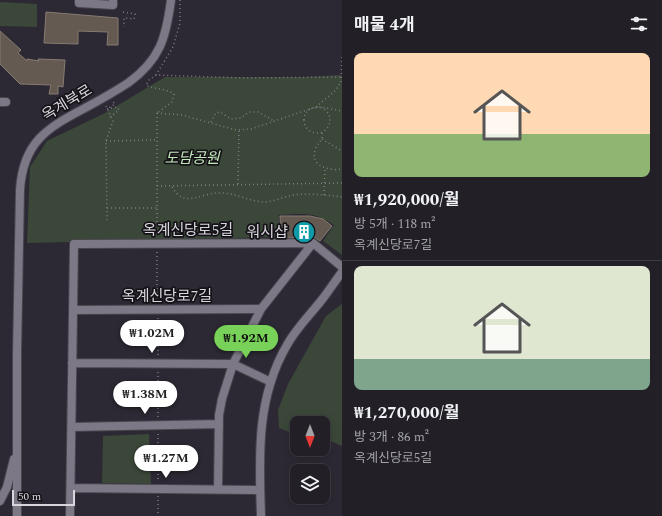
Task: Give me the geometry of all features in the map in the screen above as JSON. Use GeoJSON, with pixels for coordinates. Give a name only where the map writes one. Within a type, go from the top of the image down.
{"type":"FeatureCollection","features":[{"type":"Feature","properties":{"kind":"street"},"geometry":{"type":"LineString","coordinates":[[79,0],[79,2],[113,6],[113,0]]}},
{"type":"Feature","properties":{"kind":"street","name":"옥계북로"},"geometry":{"type":"LineString","coordinates":[[17,516],[20,190],[22,171],[35,144],[50,127],[128,83],[137,77],[152,62],[164,40],[168,25],[171,0]]}},
{"type":"Feature","properties":{"kind":"street"},"geometry":{"type":"LineString","coordinates":[[218,490],[222,399],[232,364],[261,309],[313,243],[342,267]]}},
{"type":"Feature","properties":{"kind":"street","name":"옥계신당로5길"},"geometry":{"type":"LineString","coordinates":[[73,310],[74,244],[313,243]]}},
{"type":"Feature","properties":{"kind":"street"},"geometry":{"type":"LineString","coordinates":[[261,516],[260,441],[264,404],[271,382],[278,361],[288,344],[304,320],[324,297],[342,272]]}},
{"type":"Feature","properties":{"kind":"street","name":"옥계신당로7길"},"geometry":{"type":"LineString","coordinates":[[73,310],[261,309]]}},
{"type":"Feature","properties":{"kind":"street"},"geometry":{"type":"LineString","coordinates":[[70,516],[73,310]]}},
{"type":"Feature","properties":{"kind":"street"},"geometry":{"type":"LineString","coordinates":[[72,363],[232,364],[271,382]]}},
{"type":"Feature","properties":{"kind":"street"},"geometry":{"type":"LineString","coordinates":[[72,427],[220,424]]}},
{"type":"Feature","properties":{"kind":"street"},"geometry":{"type":"LineString","coordinates":[[0,501],[7,487],[17,446]]}},
{"type":"Feature","properties":{"kind":"street"},"geometry":{"type":"LineString","coordinates":[[71,488],[260,490]]}},
{"type":"Feature","properties":{"kind":"path"},"geometry":{"type":"LineString","coordinates":[[180,0],[180,23],[173,47],[156,75],[149,80],[146,85],[151,88],[170,91],[174,94],[172,102],[157,113],[182,115],[210,122],[225,128],[240,130],[250,129],[274,122],[314,108],[321,107],[342,111]]}},
{"type":"Feature","properties":{"kind":"path"},"geometry":{"type":"LineString","coordinates":[[123,12],[135,14],[134,19],[124,18],[124,27]]}},
{"type":"Feature","properties":{"kind":"path"},"geometry":{"type":"LineString","coordinates":[[321,107],[328,112],[330,120],[327,128],[322,132],[312,132],[306,126],[304,117],[309,110],[314,108],[336,90],[341,82],[342,56]]}},
{"type":"Feature","properties":{"kind":"path"},"geometry":{"type":"LineString","coordinates":[[156,75],[245,78],[342,77]]}},
{"type":"Feature","properties":{"kind":"path"},"geometry":{"type":"LineString","coordinates":[[107,109],[115,104],[113,102],[105,104],[110,117],[113,121],[106,141],[107,220]]}},
{"type":"Feature","properties":{"kind":"path"},"geometry":{"type":"LineString","coordinates":[[107,109],[117,107],[119,110],[110,117]]}},
{"type":"Feature","properties":{"kind":"path"},"geometry":{"type":"LineString","coordinates":[[210,122],[216,113],[220,112],[231,119],[241,118],[249,112],[258,112],[274,122]]}},
{"type":"Feature","properties":{"kind":"path"},"geometry":{"type":"LineString","coordinates":[[238,185],[240,130]]}},
{"type":"Feature","properties":{"kind":"path"},"geometry":{"type":"LineString","coordinates":[[322,132],[322,139],[315,148],[314,155],[318,164],[325,169],[342,169]]}},
{"type":"Feature","properties":{"kind":"path"},"geometry":{"type":"LineString","coordinates":[[322,139],[342,151]]}},
{"type":"Feature","properties":{"kind":"path"},"geometry":{"type":"LineString","coordinates":[[106,141],[157,140]]}},
{"type":"Feature","properties":{"kind":"path"},"geometry":{"type":"LineString","coordinates":[[324,195],[325,169]]}},
{"type":"Feature","properties":{"kind":"path"},"geometry":{"type":"LineString","coordinates":[[157,186],[342,183]]}},
{"type":"Feature","properties":{"kind":"path"},"geometry":{"type":"LineString","coordinates":[[172,186],[176,193],[187,199],[218,193],[266,202],[292,195],[315,194],[342,197]]}},
{"type":"Feature","properties":{"kind":"path"},"geometry":{"type":"LineString","coordinates":[[107,208],[157,208]]}},
{"type":"Feature","properties":{"kind":"green space"},"geometry":{"type":"Polygon","coordinates":[[[0,2],[37,4],[37,27],[0,26],[0,2]]]}},
{"type":"Feature","properties":{"kind":"green space","name":"도담공원"},"geometry":{"type":"Polygon","coordinates":[[[342,75],[342,255],[323,241],[334,225],[320,217],[308,214],[279,215],[279,237],[27,243],[30,167],[47,141],[105,113],[165,77],[305,77],[342,75]]]}},
{"type":"Feature","properties":{"kind":"green space"},"geometry":{"type":"Polygon","coordinates":[[[342,304],[342,446],[330,441],[330,416],[290,416],[290,432],[279,428],[278,410],[288,384],[326,316],[342,304]]]}},
{"type":"Feature","properties":{"kind":"green space"},"geometry":{"type":"Polygon","coordinates":[[[149,434],[151,484],[102,483],[103,436],[149,434]]]}},
{"type":"Feature","properties":{"kind":"building"},"geometry":{"type":"Polygon","coordinates":[[[46,12],[118,18],[118,45],[107,45],[108,32],[78,31],[78,44],[44,43],[46,12]]]}},
{"type":"Feature","properties":{"kind":"building"},"geometry":{"type":"Polygon","coordinates":[[[0,31],[21,50],[18,53],[27,61],[27,59],[39,61],[38,59],[65,60],[63,87],[58,86],[58,94],[49,94],[51,85],[20,84],[0,64],[0,31]]]}},
{"type":"Feature","properties":{"kind":"building","name":"워시샵"},"geometry":{"type":"Polygon","coordinates":[[[280,216],[310,216],[323,219],[332,226],[320,241],[314,237],[281,238],[280,216]]]}},
{"type":"Feature","properties":{"kind":"place","name":"워시샵"},"geometry":{"type":"Point","coordinates":[304,232]}}]}
